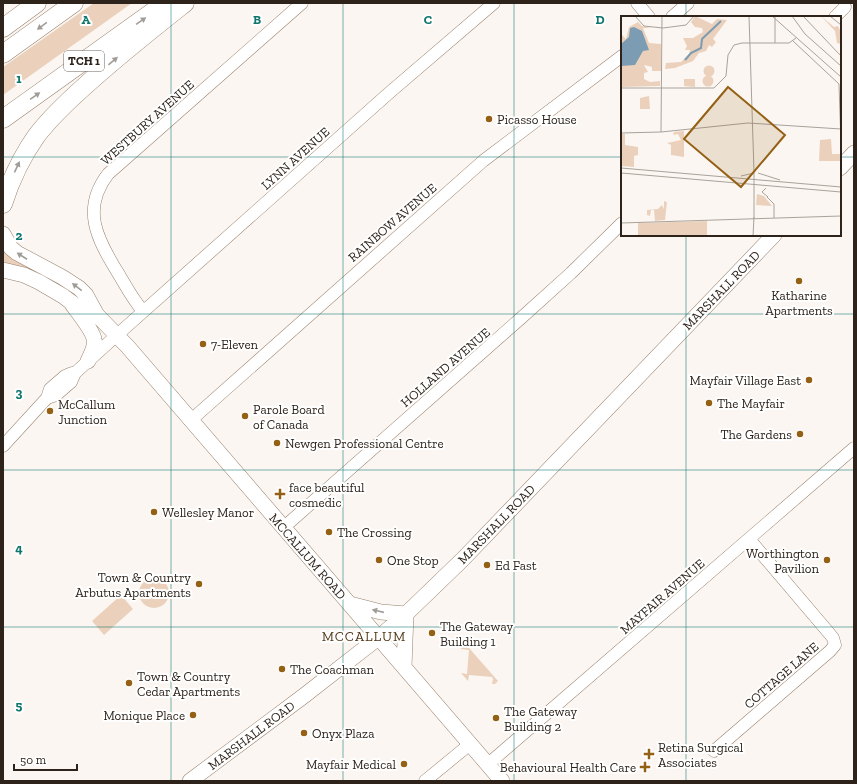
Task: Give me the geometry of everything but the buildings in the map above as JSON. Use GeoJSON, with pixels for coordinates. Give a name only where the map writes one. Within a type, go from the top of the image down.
{"type":"FeatureCollection","features":[{"type":"Feature","properties":{"kind":"highway"},"geometry":{"type":"LineString","coordinates":[[3,28],[37,3]]}},
{"type":"Feature","properties":{"kind":"highway"},"geometry":{"type":"LineString","coordinates":[[3,54],[74,3]]}},
{"type":"Feature","properties":{"kind":"highway","name":"TCH 1"},"geometry":{"type":"LineString","coordinates":[[3,119],[165,3]]}},
{"type":"Feature","properties":{"kind":"highway"},"geometry":{"type":"LineString","coordinates":[[3,204],[20,161],[46,124],[97,75],[185,3]]}},
{"type":"Feature","properties":{"kind":"main road"},"geometry":{"type":"LineString","coordinates":[[841,167],[854,153]]}},
{"type":"Feature","properties":{"kind":"main road","name":"MCCALLUM ROAD"},"geometry":{"type":"LineString","coordinates":[[3,234],[11,248],[17,253],[62,277],[86,295],[98,315],[117,335],[502,781]]}},
{"type":"Feature","properties":{"kind":"main road","name":"MARSHALL ROAD"},"geometry":{"type":"LineString","coordinates":[[190,781],[378,638],[406,614],[463,559],[773,236]]}},
{"type":"Feature","properties":{"kind":"main road","name":"MCCALLUM ROAD"},"geometry":{"type":"LineString","coordinates":[[3,270],[24,275],[39,282],[64,296],[79,308],[98,315]]}},
{"type":"Feature","properties":{"kind":"main road"},"geometry":{"type":"LineString","coordinates":[[70,301],[94,338],[93,349],[88,361]]}},
{"type":"Feature","properties":{"kind":"main road"},"geometry":{"type":"LineString","coordinates":[[350,604],[381,612],[406,614],[404,667]]}},
{"type":"Feature","properties":{"kind":"street","name":"WESTBURY AVENUE"},"geometry":{"type":"LineString","coordinates":[[143,312],[135,302],[103,249],[95,228],[93,211],[96,195],[100,185],[108,174],[302,3]]}},
{"type":"Feature","properties":{"kind":"street","name":"LYNN AVENUE"},"geometry":{"type":"LineString","coordinates":[[3,446],[47,398],[50,389],[65,376],[75,373],[389,93],[494,3]]}},
{"type":"Feature","properties":{"kind":"street"},"geometry":{"type":"LineString","coordinates":[[637,3],[648,16]]}},
{"type":"Feature","properties":{"kind":"street"},"geometry":{"type":"LineString","coordinates":[[673,16],[688,3]]}},
{"type":"Feature","properties":{"kind":"street"},"geometry":{"type":"LineString","coordinates":[[836,16],[845,7]]}},
{"type":"Feature","properties":{"kind":"street","name":"RAINBOW AVENUE"},"geometry":{"type":"LineString","coordinates":[[190,421],[483,161],[621,57]]}},
{"type":"Feature","properties":{"kind":"street","name":"HOLLAND AVENUE"},"geometry":{"type":"LineString","coordinates":[[283,528],[526,314],[621,225]]}},
{"type":"Feature","properties":{"kind":"street","name":"MAYFAIR AVENUE"},"geometry":{"type":"LineString","coordinates":[[488,765],[854,448]]}},
{"type":"Feature","properties":{"kind":"street","name":"COTTAGE LANE"},"geometry":{"type":"LineString","coordinates":[[714,751],[830,651],[834,645],[829,633],[749,539]]}},
{"type":"Feature","properties":{"kind":"street"},"geometry":{"type":"LineString","coordinates":[[425,781],[470,744]]}},
{"type":"Feature","properties":{"kind":"shaded area"},"geometry":{"type":"Polygon","coordinates":[[[94,3],[132,3],[3,95],[3,67],[94,3]]]}},
{"type":"Feature","properties":{"kind":"shaded area"},"geometry":{"type":"Polygon","coordinates":[[[3,249],[12,259],[34,270],[3,264],[3,249]]]}},
{"type":"Feature","properties":{"kind":"shaded area"},"geometry":{"type":"Polygon","coordinates":[[[154,578],[164,583],[169,593],[164,603],[154,608],[144,603],[139,593],[144,583],[154,578]]]}},
{"type":"Feature","properties":{"kind":"shaded area"},"geometry":{"type":"Polygon","coordinates":[[[121,595],[133,609],[104,635],[92,621],[121,595]]]}},
{"type":"Feature","properties":{"kind":"shaded area"},"geometry":{"type":"Polygon","coordinates":[[[473,642],[475,643],[469,648],[498,681],[495,684],[492,684],[492,677],[469,675],[468,681],[461,673],[467,674],[469,650],[461,649],[461,644],[468,646],[473,642]]]}},
{"type":"Feature","properties":{"kind":"place","name":"Picasso House"},"geometry":{"type":"Point","coordinates":[489,119]}},
{"type":"Feature","properties":{"kind":"place","name":"Katharine Apartments"},"geometry":{"type":"Point","coordinates":[799,281]}},
{"type":"Feature","properties":{"kind":"place","name":"7-Eleven"},"geometry":{"type":"Point","coordinates":[203,344]}},
{"type":"Feature","properties":{"kind":"place","name":"Mayfair Village East"},"geometry":{"type":"Point","coordinates":[809,380]}},
{"type":"Feature","properties":{"kind":"place","name":"The Mayfair"},"geometry":{"type":"Point","coordinates":[709,403]}},
{"type":"Feature","properties":{"kind":"place","name":"McCallum Junction"},"geometry":{"type":"Point","coordinates":[50,411]}},
{"type":"Feature","properties":{"kind":"place","name":"Parole Board of Canada"},"geometry":{"type":"Point","coordinates":[245,416]}},
{"type":"Feature","properties":{"kind":"place","name":"The Gardens"},"geometry":{"type":"Point","coordinates":[800,434]}},
{"type":"Feature","properties":{"kind":"place","name":"Newgen Professional Centre"},"geometry":{"type":"Point","coordinates":[277,443]}},
{"type":"Feature","properties":{"kind":"place","name":"face beautiful cosmedic"},"geometry":{"type":"Point","coordinates":[280,494]}},
{"type":"Feature","properties":{"kind":"place","name":"Wellesley Manor"},"geometry":{"type":"Point","coordinates":[154,512]}},
{"type":"Feature","properties":{"kind":"place","name":"The Crossing"},"geometry":{"type":"Point","coordinates":[329,532]}},
{"type":"Feature","properties":{"kind":"place","name":"One Stop"},"geometry":{"type":"Point","coordinates":[379,560]}},
{"type":"Feature","properties":{"kind":"place","name":"Worthington Pavilion"},"geometry":{"type":"Point","coordinates":[827,560]}},
{"type":"Feature","properties":{"kind":"place","name":"Ed Fast"},"geometry":{"type":"Point","coordinates":[487,565]}},
{"type":"Feature","properties":{"kind":"place","name":"Town & Country Arbutus Apartments"},"geometry":{"type":"Point","coordinates":[199,584]}},
{"type":"Feature","properties":{"kind":"place","name":"The Gateway Building 1"},"geometry":{"type":"Point","coordinates":[432,633]}},
{"type":"Feature","properties":{"kind":"place","name":"The Coachman"},"geometry":{"type":"Point","coordinates":[282,669]}},
{"type":"Feature","properties":{"kind":"place","name":"Town & Country Cedar Apartments"},"geometry":{"type":"Point","coordinates":[129,683]}},
{"type":"Feature","properties":{"kind":"place","name":"Monique Place"},"geometry":{"type":"Point","coordinates":[193,715]}},
{"type":"Feature","properties":{"kind":"place","name":"The Gateway Building 2"},"geometry":{"type":"Point","coordinates":[496,718]}},
{"type":"Feature","properties":{"kind":"place","name":"Onyx Plaza"},"geometry":{"type":"Point","coordinates":[304,733]}},
{"type":"Feature","properties":{"kind":"place","name":"Retina Surgical Associates"},"geometry":{"type":"Point","coordinates":[649,754]}},
{"type":"Feature","properties":{"kind":"place","name":"Mayfair Medical"},"geometry":{"type":"Point","coordinates":[404,764]}},
{"type":"Feature","properties":{"kind":"place","name":"Behavioural Health Care"},"geometry":{"type":"Point","coordinates":[645,767]}},
{"type":"Feature","properties":{"kind":"district","name":"MCCALLUM"},"geometry":{"type":"Point","coordinates":[364,636]}}]}
